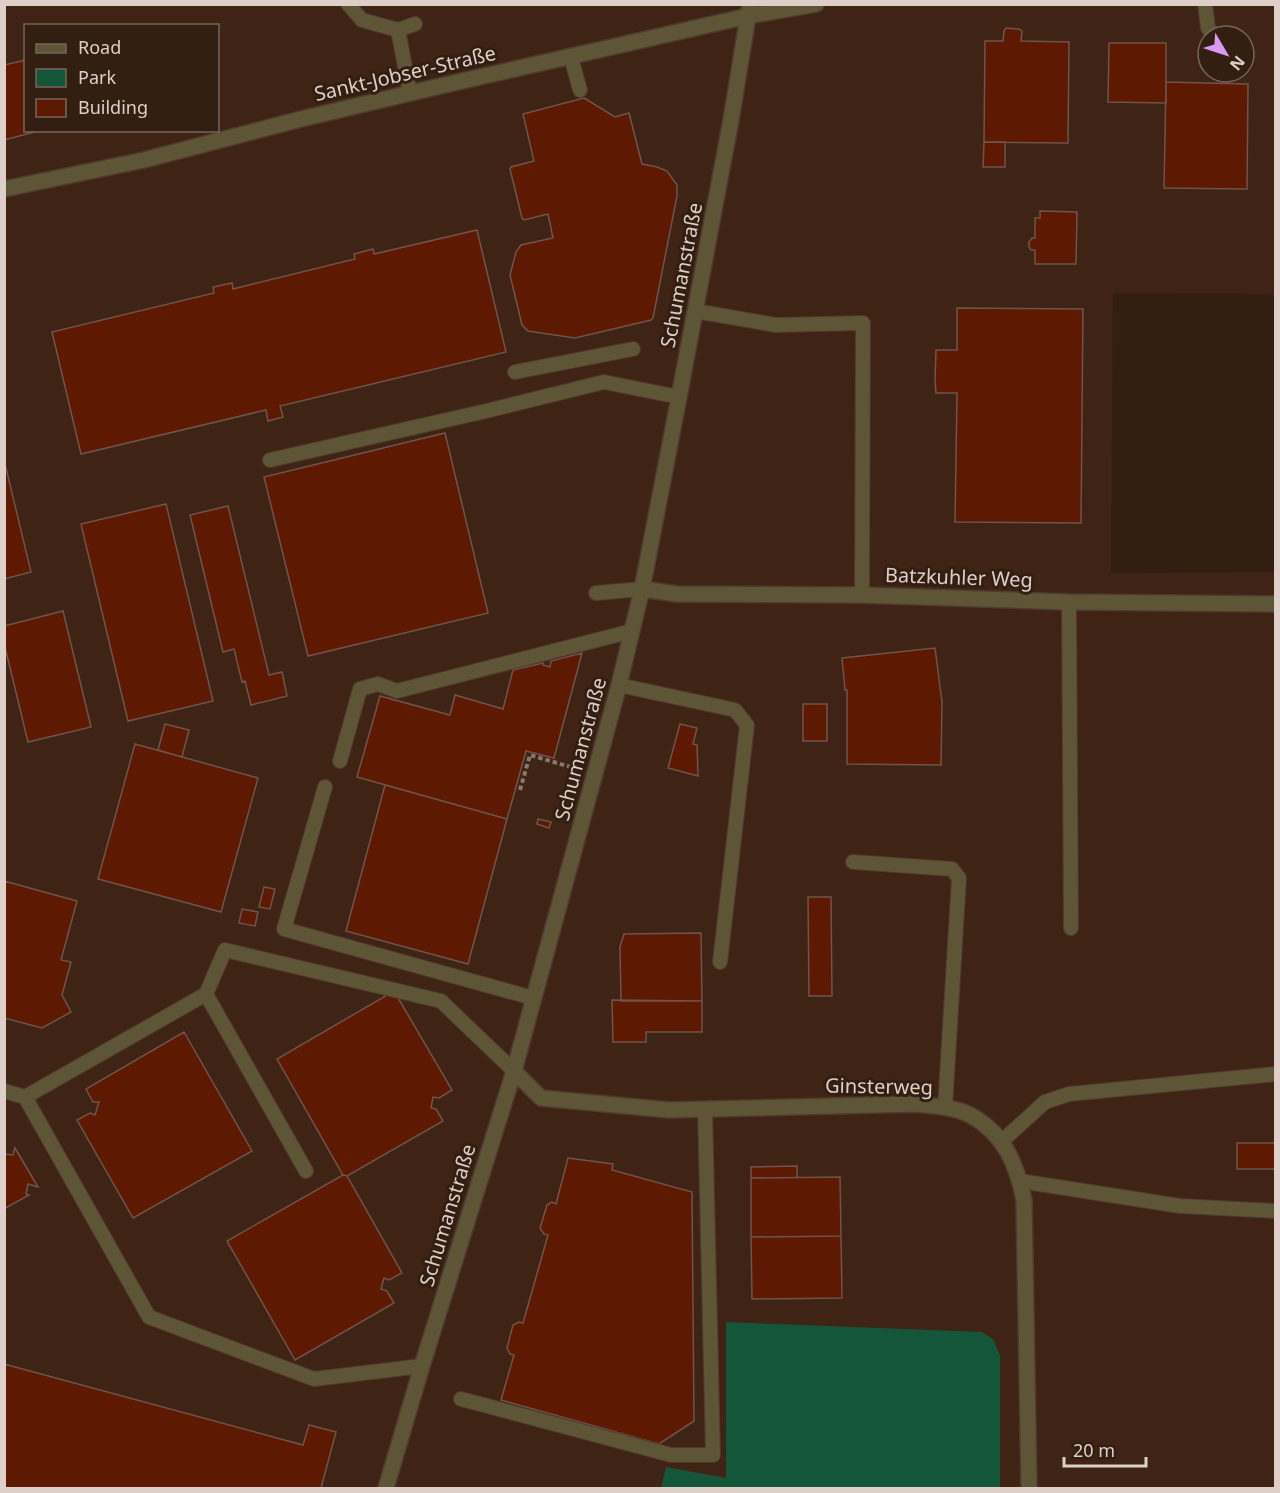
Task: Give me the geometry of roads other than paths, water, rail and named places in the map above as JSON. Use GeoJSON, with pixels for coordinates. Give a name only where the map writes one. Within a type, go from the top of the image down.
{"type":"FeatureCollection","features":[{"type":"Feature","properties":{"kind":"street","name":"Sankt-Jobser-Straße"},"geometry":{"type":"LineString","coordinates":[[4,189],[144,160],[301,119],[571,57],[749,10],[816,4]]}},
{"type":"Feature","properties":{"kind":"street","name":"Schumanstraße"},"geometry":{"type":"LineString","coordinates":[[386,1488],[514,1071],[619,685],[642,589],[679,397],[731,120],[749,10]]}},
{"type":"Feature","properties":{"kind":"street","name":"Batzkuhler Weg"},"geometry":{"type":"LineString","coordinates":[[642,589],[677,594],[862,595],[1069,602],[1275,604]]}},
{"type":"Feature","properties":{"kind":"street","name":"Ginsterweg"},"geometry":{"type":"LineString","coordinates":[[514,1071],[541,1098],[669,1110],[915,1104],[945,1108],[970,1115],[1001,1142],[1011,1154],[1020,1181],[1025,1214],[1029,1488]]}},
{"type":"Feature","properties":{"kind":"lane"},"geometry":{"type":"LineString","coordinates":[[348,4],[362,20],[398,30],[415,24]]}},
{"type":"Feature","properties":{"kind":"lane"},"geometry":{"type":"LineString","coordinates":[[1205,4],[1208,24]]}},
{"type":"Feature","properties":{"kind":"lane"},"geometry":{"type":"LineString","coordinates":[[398,30],[410,93]]}},
{"type":"Feature","properties":{"kind":"lane"},"geometry":{"type":"LineString","coordinates":[[571,57],[580,90]]}},
{"type":"Feature","properties":{"kind":"lane"},"geometry":{"type":"LineString","coordinates":[[695,311],[776,325],[863,323],[862,595]]}},
{"type":"Feature","properties":{"kind":"lane"},"geometry":{"type":"LineString","coordinates":[[515,372],[633,349]]}},
{"type":"Feature","properties":{"kind":"lane"},"geometry":{"type":"LineString","coordinates":[[270,460],[604,382],[679,397]]}},
{"type":"Feature","properties":{"kind":"lane"},"geometry":{"type":"LineString","coordinates":[[596,593],[642,589]]}},
{"type":"Feature","properties":{"kind":"lane"},"geometry":{"type":"LineString","coordinates":[[1069,602],[1071,928]]}},
{"type":"Feature","properties":{"kind":"lane"},"geometry":{"type":"LineString","coordinates":[[340,761],[360,689],[378,684],[397,691],[632,631]]}},
{"type":"Feature","properties":{"kind":"lane"},"geometry":{"type":"LineString","coordinates":[[619,685],[735,710],[747,725],[720,962]]}},
{"type":"Feature","properties":{"kind":"lane"},"geometry":{"type":"LineString","coordinates":[[326,787],[284,928],[533,998]]}},
{"type":"Feature","properties":{"kind":"lane"},"geometry":{"type":"LineString","coordinates":[[853,862],[952,869],[959,878],[945,1108]]}},
{"type":"Feature","properties":{"kind":"lane"},"geometry":{"type":"LineString","coordinates":[[4,1091],[25,1096],[206,994],[225,950],[441,1001],[514,1071]]}},
{"type":"Feature","properties":{"kind":"lane"},"geometry":{"type":"LineString","coordinates":[[206,994],[306,1171]]}},
{"type":"Feature","properties":{"kind":"lane"},"geometry":{"type":"LineString","coordinates":[[1001,1142],[1046,1102],[1069,1094],[1275,1074]]}},
{"type":"Feature","properties":{"kind":"lane"},"geometry":{"type":"LineString","coordinates":[[25,1096],[148,1317],[314,1379],[422,1365]]}},
{"type":"Feature","properties":{"kind":"lane"},"geometry":{"type":"LineString","coordinates":[[461,1399],[671,1455],[713,1455],[705,1108]]}},
{"type":"Feature","properties":{"kind":"lane"},"geometry":{"type":"LineString","coordinates":[[1020,1181],[1180,1206],[1275,1211]]}}]}
